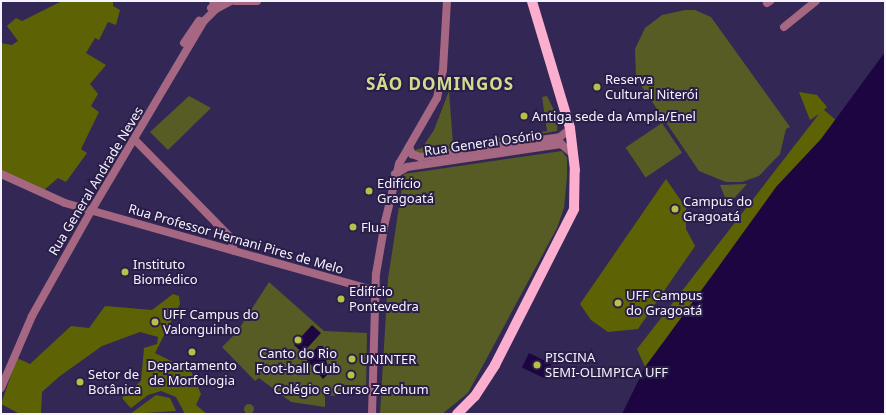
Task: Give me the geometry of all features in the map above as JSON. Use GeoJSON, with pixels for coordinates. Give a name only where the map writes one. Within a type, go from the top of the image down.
{"type":"FeatureCollection","features":[{"type":"Feature","properties":{"kind":"main road"},"geometry":{"type":"LineString","coordinates":[[457,414],[490,374],[568,226],[575,204],[574,154],[570,129],[532,1]]}},
{"type":"Feature","properties":{"kind":"street"},"geometry":{"type":"LineString","coordinates":[[184,43],[203,16],[218,2],[213,1]]}},
{"type":"Feature","properties":{"kind":"street","name":"Rua General Andrade Neves"},"geometry":{"type":"LineString","coordinates":[[1,388],[32,316],[91,211],[135,140],[204,21],[216,9],[231,1]]}},
{"type":"Feature","properties":{"kind":"street"},"geometry":{"type":"LineString","coordinates":[[235,1],[257,1]]}},
{"type":"Feature","properties":{"kind":"street"},"geometry":{"type":"LineString","coordinates":[[372,414],[376,291],[394,175],[409,147],[429,116],[440,87],[447,1]]}},
{"type":"Feature","properties":{"kind":"street"},"geometry":{"type":"LineString","coordinates":[[784,27],[816,1]]}},
{"type":"Feature","properties":{"kind":"street","name":"Rua General Osório"},"geometry":{"type":"LineString","coordinates":[[409,147],[412,154],[420,157],[557,137],[570,129]]}},
{"type":"Feature","properties":{"kind":"street"},"geometry":{"type":"LineString","coordinates":[[135,140],[231,238],[234,251]]}},
{"type":"Feature","properties":{"kind":"street","name":"Rua General Osório"},"geometry":{"type":"LineString","coordinates":[[394,175],[407,167],[561,144],[574,154]]}},
{"type":"Feature","properties":{"kind":"street","name":"Rua Professor Hernani Pires de Melo"},"geometry":{"type":"LineString","coordinates":[[1,174],[37,193],[91,211],[376,291]]}},
{"type":"Feature","properties":{"kind":"green space"},"geometry":{"type":"Polygon","coordinates":[[[685,10],[695,10],[711,17],[790,127],[786,129],[780,154],[759,176],[742,182],[726,182],[699,171],[636,78],[635,49],[645,28],[662,15],[685,10]]]}},
{"type":"Feature","properties":{"kind":"green space"},"geometry":{"type":"Polygon","coordinates":[[[449,91],[453,144],[547,131],[542,97],[547,96],[558,118],[557,131],[418,155],[415,150],[422,148],[434,130],[449,91]]]}},
{"type":"Feature","properties":{"kind":"green space"},"geometry":{"type":"Polygon","coordinates":[[[189,96],[211,108],[168,150],[150,132],[189,96]]]}},
{"type":"Feature","properties":{"kind":"green space"},"geometry":{"type":"Polygon","coordinates":[[[662,123],[682,153],[646,177],[626,148],[662,123]]]}},
{"type":"Feature","properties":{"kind":"green space"},"geometry":{"type":"Polygon","coordinates":[[[562,151],[567,158],[567,177],[564,208],[557,228],[468,393],[442,414],[380,414],[388,279],[404,174],[562,151]]]}},
{"type":"Feature","properties":{"kind":"green space"},"geometry":{"type":"Polygon","coordinates":[[[747,184],[728,205],[720,185],[747,184]]]}},
{"type":"Feature","properties":{"kind":"green space","name":"Canto do Rio Foot-ball Club"},"geometry":{"type":"Polygon","coordinates":[[[269,282],[324,331],[367,333],[366,394],[325,396],[325,407],[291,402],[259,378],[255,381],[222,347],[237,332],[269,282]]]}},
{"type":"Feature","properties":{"kind":"green space"},"geometry":{"type":"Polygon","coordinates":[[[247,404],[251,404],[253,405],[253,413],[247,414],[244,411],[244,407],[247,404]]]}},
{"type":"Feature","properties":{"kind":"shaded area"},"geometry":{"type":"Polygon","coordinates":[[[62,1],[113,1],[113,6],[120,10],[116,25],[108,22],[99,40],[95,38],[86,53],[106,65],[90,84],[98,94],[91,106],[99,112],[81,149],[87,153],[66,182],[58,178],[43,191],[1,177],[1,43],[12,45],[18,41],[7,26],[16,18],[22,21],[62,1]]]}},
{"type":"Feature","properties":{"kind":"shaded area"},"geometry":{"type":"Polygon","coordinates":[[[885,52],[885,414],[622,414],[645,367],[776,187],[821,139],[885,52]]]}},
{"type":"Feature","properties":{"kind":"shaded area"},"geometry":{"type":"Polygon","coordinates":[[[799,92],[817,95],[827,107],[824,110],[836,120],[645,367],[637,349],[819,114],[810,120],[799,92]]]}},
{"type":"Feature","properties":{"kind":"shaded area"},"geometry":{"type":"Polygon","coordinates":[[[666,179],[686,208],[686,229],[695,246],[638,329],[608,332],[591,320],[580,304],[666,179]]]}},
{"type":"Feature","properties":{"kind":"shaded area"},"geometry":{"type":"Polygon","coordinates":[[[173,294],[179,296],[180,304],[155,353],[191,371],[201,394],[196,405],[207,414],[185,414],[176,397],[161,391],[148,395],[131,408],[122,398],[141,381],[144,348],[157,344],[158,337],[140,332],[102,346],[60,376],[42,392],[41,414],[20,414],[1,404],[17,358],[30,364],[71,326],[89,328],[105,306],[152,310],[173,294]]]}},
{"type":"Feature","properties":{"kind":"shaded area"},"geometry":{"type":"Polygon","coordinates":[[[312,325],[321,333],[303,353],[294,345],[312,325]]]}},
{"type":"Feature","properties":{"kind":"shaded area"},"geometry":{"type":"Polygon","coordinates":[[[318,346],[323,346],[329,373],[323,379],[306,359],[318,346]]]}},
{"type":"Feature","properties":{"kind":"shaded area","name":"PISCINA SEMI-OLIMPICA UFF"},"geometry":{"type":"Polygon","coordinates":[[[529,353],[551,364],[544,378],[522,367],[529,353]]]}},
{"type":"Feature","properties":{"kind":"shaded area"},"geometry":{"type":"Polygon","coordinates":[[[156,395],[170,398],[176,411],[130,414],[156,395]]]}},
{"type":"Feature","properties":{"kind":"place","name":"Reserva Cultural Niterói"},"geometry":{"type":"Point","coordinates":[597,87]}},
{"type":"Feature","properties":{"kind":"place","name":"Antiga sede da Ampla/Enel"},"geometry":{"type":"Point","coordinates":[524,116]}},
{"type":"Feature","properties":{"kind":"place","name":"Edifício Gragoatá"},"geometry":{"type":"Point","coordinates":[369,191]}},
{"type":"Feature","properties":{"kind":"place","name":"Campus do Gragoatá"},"geometry":{"type":"Point","coordinates":[675,209]}},
{"type":"Feature","properties":{"kind":"place","name":"Flua"},"geometry":{"type":"Point","coordinates":[353,227]}},
{"type":"Feature","properties":{"kind":"place","name":"Instituto Biomédico"},"geometry":{"type":"Point","coordinates":[125,272]}},
{"type":"Feature","properties":{"kind":"place","name":"Edifício Pontevedra"},"geometry":{"type":"Point","coordinates":[341,299]}},
{"type":"Feature","properties":{"kind":"place","name":"UFF Campus do Gragoatá"},"geometry":{"type":"Point","coordinates":[618,303]}},
{"type":"Feature","properties":{"kind":"place","name":"UFF Campus do Valonguinho"},"geometry":{"type":"Point","coordinates":[155,322]}},
{"type":"Feature","properties":{"kind":"place","name":"Canto do Rio Foot-ball Club"},"geometry":{"type":"Point","coordinates":[298,340]}},
{"type":"Feature","properties":{"kind":"place","name":"Departamento de Morfologia"},"geometry":{"type":"Point","coordinates":[192,352]}},
{"type":"Feature","properties":{"kind":"place","name":"UNINTER"},"geometry":{"type":"Point","coordinates":[352,359]}},
{"type":"Feature","properties":{"kind":"place","name":"PISCINA SEMI-OLIMPICA UFF"},"geometry":{"type":"Point","coordinates":[537,365]}},
{"type":"Feature","properties":{"kind":"place","name":"Colégio e Curso Zerohum"},"geometry":{"type":"Point","coordinates":[351,375]}},
{"type":"Feature","properties":{"kind":"place","name":"Setor de Botânica"},"geometry":{"type":"Point","coordinates":[80,382]}},
{"type":"Feature","properties":{"kind":"district","name":"SÃO DOMINGOS"},"geometry":{"type":"Point","coordinates":[440,84]}}]}
